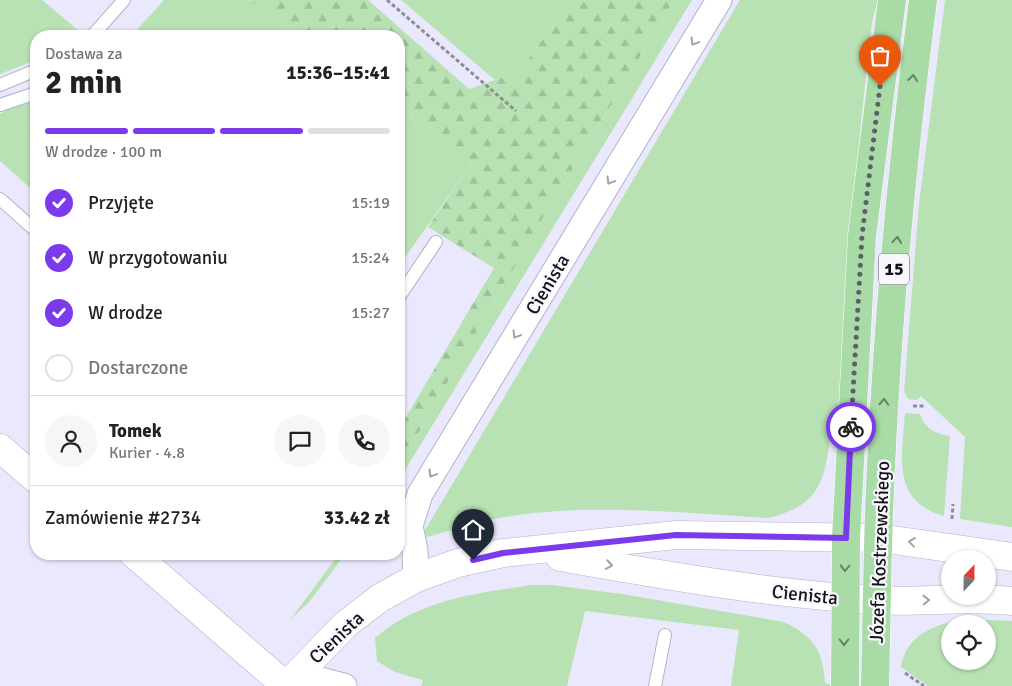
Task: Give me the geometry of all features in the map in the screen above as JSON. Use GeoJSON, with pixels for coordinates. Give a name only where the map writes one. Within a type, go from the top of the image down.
{"type":"FeatureCollection","features":[{"type":"Feature","properties":{"kind":"main road","name":"Józefa Kostrzewskiego"},"geometry":{"type":"LineString","coordinates":[[845,686],[844,598],[846,538],[862,236],[892,0]]}},
{"type":"Feature","properties":{"kind":"main road","name":"Józefa Kostrzewskiego"},"geometry":{"type":"LineString","coordinates":[[875,686],[879,538],[889,328],[908,116],[923,0]]}},
{"type":"Feature","properties":{"kind":"street","name":"Cienista"},"geometry":{"type":"LineString","coordinates":[[416,578],[415,550],[410,526],[420,494],[719,0]]}},
{"type":"Feature","properties":{"kind":"street"},"geometry":{"type":"LineString","coordinates":[[0,448],[30,474]]}},
{"type":"Feature","properties":{"kind":"street","name":"Cienista"},"geometry":{"type":"LineString","coordinates":[[290,682],[346,624],[380,598],[416,578],[458,564],[503,553],[676,535],[879,538],[1012,557]]}},
{"type":"Feature","properties":{"kind":"street","name":"Cienista"},"geometry":{"type":"LineString","coordinates":[[526,551],[760,589],[844,598],[1012,601]]}},
{"type":"Feature","properties":{"kind":"street"},"geometry":{"type":"LineString","coordinates":[[141,560],[290,682],[344,686]]}},
{"type":"Feature","properties":{"kind":"lane"},"geometry":{"type":"LineString","coordinates":[[97,30],[124,0]]}},
{"type":"Feature","properties":{"kind":"lane"},"geometry":{"type":"LineString","coordinates":[[0,85],[30,72]]}},
{"type":"Feature","properties":{"kind":"lane"},"geometry":{"type":"LineString","coordinates":[[0,106],[30,95]]}},
{"type":"Feature","properties":{"kind":"lane"},"geometry":{"type":"LineString","coordinates":[[0,199],[30,226]]}},
{"type":"Feature","properties":{"kind":"lane"},"geometry":{"type":"LineString","coordinates":[[405,288],[436,242]]}},
{"type":"Feature","properties":{"kind":"lane"},"geometry":{"type":"LineString","coordinates":[[655,686],[665,635]]}},
{"type":"Feature","properties":{"kind":"path"},"geometry":{"type":"LineString","coordinates":[[387,0],[516,111]]}},
{"type":"Feature","properties":{"kind":"path"},"geometry":{"type":"LineString","coordinates":[[952,522],[953,504]]}},
{"type":"Feature","properties":{"kind":"path"},"geometry":{"type":"LineString","coordinates":[[899,669],[924,686]]}},
{"type":"Feature","properties":{"kind":"green space"},"geometry":{"type":"Polygon","coordinates":[[[0,0],[42,0],[78,30],[30,30],[30,62],[0,74],[0,0]]]}},
{"type":"Feature","properties":{"kind":"green space"},"geometry":{"type":"Polygon","coordinates":[[[164,0],[249,0],[291,30],[136,30],[164,0]]]}},
{"type":"Feature","properties":{"kind":"green space"},"geometry":{"type":"Polygon","coordinates":[[[249,0],[368,0],[402,30],[291,30],[249,0]]]}},
{"type":"Feature","properties":{"kind":"green space"},"geometry":{"type":"Polygon","coordinates":[[[401,0],[571,0],[519,72],[495,80],[401,0]]]}},
{"type":"Feature","properties":{"kind":"green space"},"geometry":{"type":"Polygon","coordinates":[[[571,0],[674,0],[544,216],[405,456],[405,419],[494,268],[428,227],[472,163],[405,113],[405,33],[469,89],[519,72],[571,0]]]}},
{"type":"Feature","properties":{"kind":"green space"},"geometry":{"type":"Polygon","coordinates":[[[674,0],[692,0],[405,470],[405,456],[544,216],[674,0]]]}},
{"type":"Feature","properties":{"kind":"green space"},"geometry":{"type":"Polygon","coordinates":[[[740,0],[878,0],[872,22],[860,131],[837,439],[830,439],[821,481],[808,500],[798,507],[768,518],[636,510],[570,511],[537,513],[495,519],[427,537],[424,532],[740,0]]]}},
{"type":"Feature","properties":{"kind":"green space"},"geometry":{"type":"Polygon","coordinates":[[[945,0],[1012,0],[1012,527],[960,519],[965,437],[921,396],[917,400],[908,399],[904,392],[919,204],[945,0]]]}},
{"type":"Feature","properties":{"kind":"green space"},"geometry":{"type":"Polygon","coordinates":[[[30,101],[30,188],[0,161],[0,114],[10,108],[30,101]]]}},
{"type":"Feature","properties":{"kind":"green space"},"geometry":{"type":"Polygon","coordinates":[[[405,113],[472,163],[405,258],[405,113]]]}},
{"type":"Feature","properties":{"kind":"green space"},"geometry":{"type":"Polygon","coordinates":[[[905,413],[920,414],[932,430],[950,436],[944,516],[927,509],[915,500],[908,488],[902,461],[905,413]]]}},
{"type":"Feature","properties":{"kind":"green space"},"geometry":{"type":"Polygon","coordinates":[[[335,560],[341,560],[310,601],[290,620],[335,560]]]}},
{"type":"Feature","properties":{"kind":"green space"},"geometry":{"type":"Polygon","coordinates":[[[532,585],[552,585],[622,594],[784,622],[810,639],[819,653],[825,683],[836,686],[731,686],[739,630],[585,611],[567,686],[421,686],[423,680],[395,672],[377,661],[375,638],[392,625],[410,615],[449,600],[469,595],[532,585]]]}},
{"type":"Feature","properties":{"kind":"green space"},"geometry":{"type":"Polygon","coordinates":[[[996,620],[1012,621],[1012,686],[928,686],[901,667],[909,647],[916,639],[941,625],[941,670],[996,670],[996,620]]]}},
{"type":"Feature","properties":{"kind":"way so far"},"geometry":{"type":"LineString","coordinates":[[851,427],[862,236],[880,86]]}},
{"type":"Feature","properties":{"kind":"route"},"geometry":{"type":"LineString","coordinates":[[473,560],[503,553],[676,535],[846,538],[851,427]]}}]}
